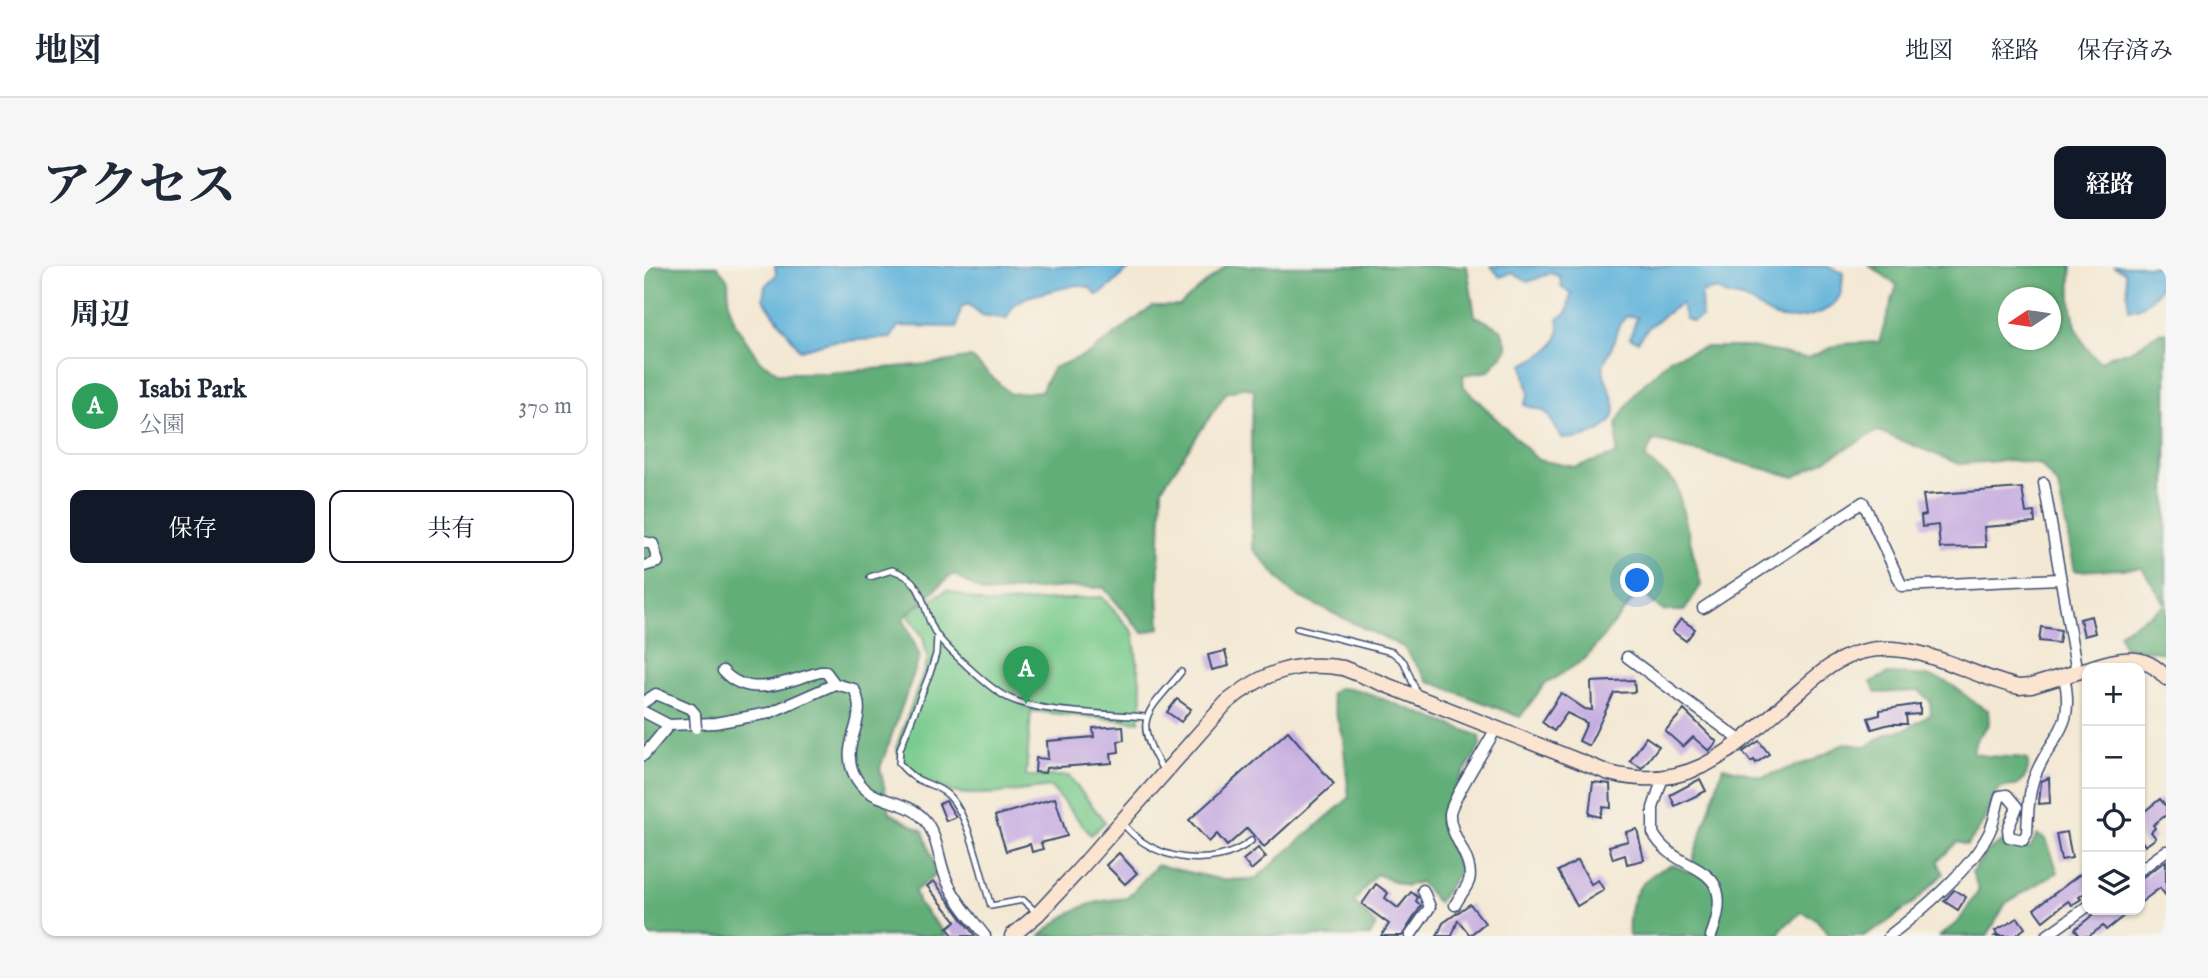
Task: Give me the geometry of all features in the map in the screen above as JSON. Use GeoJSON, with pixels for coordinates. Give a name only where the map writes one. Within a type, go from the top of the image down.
{"type":"FeatureCollection","features":[{"type":"Feature","properties":{"kind":"street"},"geometry":{"type":"LineString","coordinates":[[1889,936],[1936,896],[1987,836],[2000,796],[2007,794],[2017,807],[2008,830],[2009,837],[2023,840],[2033,780],[2059,735],[2068,710],[2079,672],[2043,483]]}},
{"type":"Feature","properties":{"kind":"street"},"geometry":{"type":"LineString","coordinates":[[1703,608],[1863,502],[1902,586],[2060,579]]}},
{"type":"Feature","properties":{"kind":"street"},"geometry":{"type":"LineString","coordinates":[[644,542],[653,544],[658,562],[644,566]]}},
{"type":"Feature","properties":{"kind":"street"},"geometry":{"type":"LineString","coordinates":[[1012,936],[1038,914],[1226,703],[1249,684],[1284,668],[1322,664],[1343,668],[1609,773],[1643,780],[1662,779],[1704,766],[1740,740],[1832,664],[1866,651],[1898,649],[2019,687],[2132,658],[2155,666],[2166,678]]}},
{"type":"Feature","properties":{"kind":"street"},"geometry":{"type":"LineString","coordinates":[[1627,657],[1740,740]]}},
{"type":"Feature","properties":{"kind":"street"},"geometry":{"type":"LineString","coordinates":[[723,671],[740,685],[755,689],[826,672],[835,684],[854,690],[861,712],[849,755],[853,773],[878,799],[909,808],[923,818],[932,833],[946,880],[958,902],[985,936]]}},
{"type":"Feature","properties":{"kind":"street"},"geometry":{"type":"LineString","coordinates":[[644,712],[669,725],[715,723],[769,713],[835,684]]}},
{"type":"Feature","properties":{"kind":"street"},"geometry":{"type":"LineString","coordinates":[[644,702],[656,694],[691,709],[695,714],[696,728]]}},
{"type":"Feature","properties":{"kind":"street"},"geometry":{"type":"LineString","coordinates":[[644,755],[669,725]]}},
{"type":"Feature","properties":{"kind":"street"},"geometry":{"type":"LineString","coordinates":[[1455,905],[1469,880],[1469,870],[1451,828],[1451,806],[1483,757],[1496,728]]}},
{"type":"Feature","properties":{"kind":"street"},"geometry":{"type":"LineString","coordinates":[[1662,779],[1653,808],[1653,833],[1667,849],[1696,866],[1716,886],[1718,911],[1711,936]]}},
{"type":"Feature","properties":{"kind":"street"},"geometry":{"type":"LineString","coordinates":[[2145,866],[2166,851]]}},
{"type":"Feature","properties":{"kind":"street"},"geometry":{"type":"LineString","coordinates":[[1410,936],[1430,907],[1423,890]]}},
{"type":"Feature","properties":{"kind":"street"},"geometry":{"type":"LineString","coordinates":[[2046,936],[2082,911]]}},
{"type":"Feature","properties":{"kind":"lane"},"geometry":{"type":"LineString","coordinates":[[870,577],[892,570],[913,582],[923,596],[937,636],[936,654],[901,748],[899,763],[911,778],[945,792],[961,812],[991,906],[1023,900],[1038,914]]}},
{"type":"Feature","properties":{"kind":"lane"},"geometry":{"type":"LineString","coordinates":[[1297,628],[1392,652],[1404,662],[1413,678],[1418,696]]}},
{"type":"Feature","properties":{"kind":"lane"},"geometry":{"type":"LineString","coordinates":[[937,636],[994,689],[1013,700],[1027,705],[1145,717]]}},
{"type":"Feature","properties":{"kind":"lane"},"geometry":{"type":"LineString","coordinates":[[1165,772],[1149,742],[1145,717],[1154,701],[1181,672]]}},
{"type":"Feature","properties":{"kind":"lane"},"geometry":{"type":"LineString","coordinates":[[1122,822],[1143,845],[1180,857],[1199,859],[1236,853],[1251,841]]}},
{"type":"Feature","properties":{"kind":"green space"},"geometry":{"type":"Polygon","coordinates":[[[644,266],[717,266],[728,280],[729,305],[736,325],[759,360],[779,373],[830,373],[940,363],[971,357],[1010,394],[1041,391],[1053,368],[1090,353],[1153,306],[1179,306],[1226,266],[1467,266],[1475,316],[1501,329],[1508,348],[1489,371],[1463,375],[1464,387],[1538,460],[1575,467],[1617,454],[1617,422],[1637,391],[1671,358],[1706,347],[1751,347],[1807,358],[1841,344],[1879,342],[1897,285],[1870,266],[2072,266],[2074,319],[2084,343],[2101,362],[2132,350],[2156,334],[2166,332],[2166,605],[2142,568],[2075,571],[2058,486],[2041,465],[2011,460],[1959,464],[1878,431],[1795,477],[1653,440],[1645,458],[1676,483],[1701,585],[1684,611],[1663,611],[1640,591],[1585,659],[1544,685],[1520,717],[1428,681],[1403,647],[1293,594],[1252,548],[1251,434],[1254,390],[1244,387],[1226,393],[1162,488],[1158,593],[1160,628],[1143,633],[1104,588],[1067,587],[984,593],[953,574],[903,618],[920,656],[880,768],[890,813],[923,831],[937,873],[915,891],[919,904],[947,936],[644,936],[644,266]]]}},
{"type":"Feature","properties":{"kind":"green space"},"geometry":{"type":"Polygon","coordinates":[[[905,590],[919,606],[947,590],[987,604],[1102,597],[1133,632],[1142,696],[1139,722],[1031,711],[1026,776],[1069,776],[1105,822],[1091,835],[1051,787],[985,794],[963,793],[942,790],[923,782],[908,768],[896,748],[928,660],[923,637],[902,606],[905,590]]]}},
{"type":"Feature","properties":{"kind":"green space"},"geometry":{"type":"Polygon","coordinates":[[[2166,605],[2166,653],[2124,647],[2119,633],[2166,605]]]}},
{"type":"Feature","properties":{"kind":"green space"},"geometry":{"type":"Polygon","coordinates":[[[1887,674],[1929,677],[1952,685],[1988,710],[1989,724],[1976,740],[1973,753],[2028,759],[2024,778],[2016,786],[2000,789],[1995,794],[1981,826],[1967,845],[1957,842],[1938,861],[1943,874],[1918,899],[1863,936],[1830,936],[1816,919],[1802,912],[1782,928],[1778,936],[1629,936],[1632,901],[1643,883],[1673,865],[1689,872],[1723,767],[1763,777],[1816,759],[1845,743],[1866,747],[1886,734],[1906,729],[1931,714],[1930,701],[1919,691],[1876,693],[1871,682],[1887,674]]]}},
{"type":"Feature","properties":{"kind":"green space"},"geometry":{"type":"Polygon","coordinates":[[[1338,688],[1359,690],[1480,736],[1480,746],[1447,805],[1446,832],[1460,870],[1438,903],[1420,882],[1406,886],[1376,874],[1354,902],[1376,925],[1370,936],[1040,936],[1080,908],[1101,901],[1127,898],[1157,865],[1223,880],[1255,879],[1349,798],[1343,739],[1330,694],[1338,688]]]}},
{"type":"Feature","properties":{"kind":"green space"},"geometry":{"type":"Polygon","coordinates":[[[2037,835],[2046,839],[2058,872],[2006,903],[1987,936],[1940,936],[1959,921],[1979,890],[1972,872],[1987,852],[2002,842],[2016,849],[2030,848],[2037,835]]]}},
{"type":"Feature","properties":{"kind":"water"},"geometry":{"type":"Polygon","coordinates":[[[775,266],[1136,266],[1097,295],[1089,287],[1076,285],[1027,297],[1014,305],[1006,319],[982,315],[968,304],[961,307],[957,327],[898,326],[891,338],[829,342],[800,350],[763,299],[765,286],[776,275],[775,266]]]}},
{"type":"Feature","properties":{"kind":"water"},"geometry":{"type":"Polygon","coordinates":[[[1491,266],[1827,266],[1843,273],[1841,293],[1835,302],[1821,312],[1802,318],[1772,316],[1743,298],[1724,294],[1717,289],[1701,293],[1702,317],[1693,322],[1686,319],[1681,303],[1650,326],[1638,341],[1630,338],[1637,317],[1627,316],[1618,327],[1604,364],[1606,381],[1615,407],[1614,416],[1609,424],[1598,431],[1572,439],[1562,438],[1546,412],[1524,405],[1529,394],[1523,365],[1544,353],[1555,342],[1558,336],[1558,319],[1567,313],[1571,293],[1562,288],[1560,277],[1551,273],[1528,282],[1512,273],[1500,277],[1491,266]]]}},
{"type":"Feature","properties":{"kind":"water"},"geometry":{"type":"Polygon","coordinates":[[[2113,266],[2166,266],[2163,281],[2155,294],[2143,305],[2129,310],[2125,272],[2113,266]]]}},
{"type":"Feature","properties":{"kind":"building"},"geometry":{"type":"Polygon","coordinates":[[[2022,488],[2026,513],[2034,512],[2035,523],[1984,527],[1986,547],[1940,548],[1938,525],[1922,527],[1921,516],[1926,515],[1923,495],[2022,488]]]}},
{"type":"Feature","properties":{"kind":"building"},"geometry":{"type":"Polygon","coordinates":[[[2091,616],[2095,633],[2084,636],[2080,619],[2091,616]]]}},
{"type":"Feature","properties":{"kind":"building"},"geometry":{"type":"Polygon","coordinates":[[[1681,619],[1695,629],[1686,641],[1672,631],[1681,619]]]}},
{"type":"Feature","properties":{"kind":"building"},"geometry":{"type":"Polygon","coordinates":[[[2041,627],[2061,630],[2059,643],[2039,641],[2041,627]]]}},
{"type":"Feature","properties":{"kind":"building"},"geometry":{"type":"Polygon","coordinates":[[[1225,651],[1229,666],[1212,670],[1208,655],[1225,651]]]}},
{"type":"Feature","properties":{"kind":"building"},"geometry":{"type":"Polygon","coordinates":[[[1634,680],[1635,692],[1614,693],[1589,746],[1579,741],[1587,723],[1567,713],[1554,731],[1542,722],[1561,693],[1585,709],[1592,710],[1591,682],[1634,680]]]}},
{"type":"Feature","properties":{"kind":"building"},"geometry":{"type":"Polygon","coordinates":[[[1177,699],[1191,709],[1181,722],[1167,712],[1177,699]]]}},
{"type":"Feature","properties":{"kind":"building"},"geometry":{"type":"Polygon","coordinates":[[[1920,704],[1920,714],[1906,715],[1907,724],[1890,724],[1872,729],[1868,718],[1880,715],[1880,710],[1920,704]]]}},
{"type":"Feature","properties":{"kind":"building"},"geometry":{"type":"Polygon","coordinates":[[[1684,710],[1717,742],[1709,751],[1693,737],[1683,747],[1665,731],[1684,710]]]}},
{"type":"Feature","properties":{"kind":"building"},"geometry":{"type":"Polygon","coordinates":[[[1123,726],[1124,740],[1118,741],[1119,752],[1111,753],[1112,763],[1046,768],[1045,773],[1035,772],[1036,758],[1048,759],[1047,741],[1094,737],[1093,728],[1123,726]]]}},
{"type":"Feature","properties":{"kind":"building"},"geometry":{"type":"Polygon","coordinates":[[[1288,731],[1334,784],[1264,847],[1247,828],[1227,846],[1217,834],[1209,842],[1189,820],[1288,731]]]}},
{"type":"Feature","properties":{"kind":"building"},"geometry":{"type":"Polygon","coordinates":[[[1646,737],[1659,746],[1642,768],[1630,761],[1646,737]]]}},
{"type":"Feature","properties":{"kind":"building"},"geometry":{"type":"Polygon","coordinates":[[[1759,741],[1769,754],[1756,763],[1754,760],[1751,762],[1743,752],[1759,741]]]}},
{"type":"Feature","properties":{"kind":"building"},"geometry":{"type":"Polygon","coordinates":[[[2049,778],[2050,803],[2039,804],[2041,781],[2049,778]]]}},
{"type":"Feature","properties":{"kind":"building"},"geometry":{"type":"Polygon","coordinates":[[[1700,779],[1706,791],[1675,806],[1670,795],[1700,779]]]}},
{"type":"Feature","properties":{"kind":"building"},"geometry":{"type":"Polygon","coordinates":[[[1593,782],[1610,784],[1611,808],[1603,807],[1600,817],[1589,814],[1593,782]]]}},
{"type":"Feature","properties":{"kind":"building"},"geometry":{"type":"Polygon","coordinates":[[[1055,798],[1067,836],[1041,843],[1043,849],[1032,852],[1030,844],[1006,851],[995,816],[1055,798]]]}},
{"type":"Feature","properties":{"kind":"building"},"geometry":{"type":"Polygon","coordinates":[[[2160,799],[2166,806],[2166,815],[2153,825],[2155,828],[2151,832],[2156,838],[2145,846],[2145,811],[2160,799]]]}},
{"type":"Feature","properties":{"kind":"building"},"geometry":{"type":"Polygon","coordinates":[[[946,801],[956,817],[946,821],[939,804],[946,801]]]}},
{"type":"Feature","properties":{"kind":"building"},"geometry":{"type":"Polygon","coordinates":[[[1637,829],[1644,860],[1627,864],[1625,855],[1613,859],[1609,846],[1628,841],[1626,832],[1637,829]]]}},
{"type":"Feature","properties":{"kind":"building"},"geometry":{"type":"Polygon","coordinates":[[[2067,832],[2072,858],[2061,860],[2056,834],[2067,832]]]}},
{"type":"Feature","properties":{"kind":"building"},"geometry":{"type":"Polygon","coordinates":[[[1258,848],[1266,857],[1251,870],[1243,860],[1258,848]]]}},
{"type":"Feature","properties":{"kind":"building"},"geometry":{"type":"Polygon","coordinates":[[[1119,853],[1137,873],[1125,884],[1106,865],[1119,853]]]}},
{"type":"Feature","properties":{"kind":"building"},"geometry":{"type":"Polygon","coordinates":[[[1578,860],[1591,884],[1598,880],[1604,890],[1577,906],[1558,871],[1578,860]]]}},
{"type":"Feature","properties":{"kind":"building"},"geometry":{"type":"Polygon","coordinates":[[[2166,861],[2166,896],[2160,888],[2145,899],[2145,876],[2166,861]]]}},
{"type":"Feature","properties":{"kind":"building"},"geometry":{"type":"Polygon","coordinates":[[[2082,873],[2081,899],[2072,905],[2068,901],[2043,921],[2034,909],[2082,873]]]}},
{"type":"Feature","properties":{"kind":"building"},"geometry":{"type":"Polygon","coordinates":[[[934,881],[975,936],[954,936],[947,928],[956,921],[927,886],[934,881]]]}},
{"type":"Feature","properties":{"kind":"building"},"geometry":{"type":"Polygon","coordinates":[[[1376,884],[1388,893],[1385,898],[1398,908],[1411,892],[1418,897],[1416,901],[1421,906],[1402,936],[1381,936],[1389,924],[1362,904],[1376,884]]]}},
{"type":"Feature","properties":{"kind":"building"},"geometry":{"type":"Polygon","coordinates":[[[1954,890],[1966,897],[1958,910],[1944,901],[1954,890]]]}},
{"type":"Feature","properties":{"kind":"building"},"geometry":{"type":"Polygon","coordinates":[[[1470,904],[1485,923],[1470,935],[1458,920],[1452,936],[1437,936],[1443,923],[1470,904]]]}},
{"type":"Feature","properties":{"kind":"building"},"geometry":{"type":"Polygon","coordinates":[[[2093,915],[2125,915],[2106,930],[2103,926],[2089,936],[2080,936],[2075,929],[2093,915]]]}},
{"type":"Feature","properties":{"kind":"building"},"geometry":{"type":"Polygon","coordinates":[[[2018,918],[2025,928],[2015,936],[1995,936],[1998,934],[1995,931],[2018,918]]]}},
{"type":"Feature","properties":{"kind":"place","name":"Isabi Park"},"geometry":{"type":"Point","coordinates":[1026,704]}}]}
